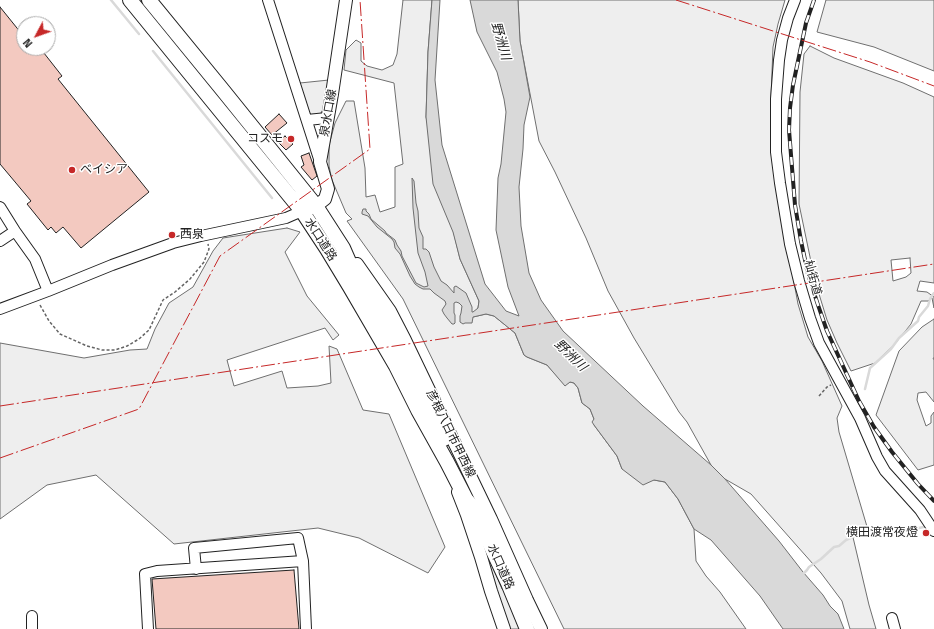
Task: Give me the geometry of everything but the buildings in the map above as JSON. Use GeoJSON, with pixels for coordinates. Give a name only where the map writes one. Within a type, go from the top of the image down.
{"type":"FeatureCollection","features":[{"type":"Feature","properties":{"kind":"highway","name":"水口道路"},"geometry":{"type":"LineString","coordinates":[[130,0],[302,211],[347,280],[393,359],[418,410],[466,499],[472,506],[527,629]]}},
{"type":"Feature","properties":{"kind":"highway","name":"水口道路"},"geometry":{"type":"LineString","coordinates":[[149,0],[316,206],[343,248],[350,264],[378,309],[420,388],[471,496],[472,506]]}},
{"type":"Feature","properties":{"kind":"main road","name":"泉水口線"},"geometry":{"type":"LineString","coordinates":[[316,206],[325,199],[328,189],[320,162],[346,0]]}},
{"type":"Feature","properties":{"kind":"main road"},"geometry":{"type":"LineString","coordinates":[[302,211],[316,206]]}},
{"type":"Feature","properties":{"kind":"main road","name":"彦根八日市甲西線"},"geometry":{"type":"LineString","coordinates":[[343,248],[355,260],[390,311],[491,519],[541,629]]}},
{"type":"Feature","properties":{"kind":"main road","name":"彦根八日市甲西線"},"geometry":{"type":"LineString","coordinates":[[438,445],[438,451],[454,482],[467,515],[504,629]]}},
{"type":"Feature","properties":{"kind":"street"},"geometry":{"type":"LineString","coordinates":[[268,0],[320,162]]}},
{"type":"Feature","properties":{"kind":"street","name":"杣街道"},"geometry":{"type":"LineString","coordinates":[[795,0],[782,40],[779,60],[776,99],[776,152],[790,244],[799,281],[819,343],[860,418],[877,457],[885,471],[920,510],[932,527]]}},
{"type":"Feature","properties":{"kind":"street"},"geometry":{"type":"LineString","coordinates":[[307,120],[328,115]]}},
{"type":"Feature","properties":{"kind":"street"},"geometry":{"type":"LineString","coordinates":[[0,207],[14,231],[35,260],[48,291]]}},
{"type":"Feature","properties":{"kind":"street"},"geometry":{"type":"LineString","coordinates":[[0,309],[173,243],[207,234],[286,218],[302,211]]}},
{"type":"Feature","properties":{"kind":"street"},"geometry":{"type":"LineString","coordinates":[[0,240],[14,231]]}},
{"type":"Feature","properties":{"kind":"street"},"geometry":{"type":"LineString","coordinates":[[196,568],[194,548],[298,538],[303,561],[306,629]]}},
{"type":"Feature","properties":{"kind":"street"},"geometry":{"type":"LineString","coordinates":[[148,629],[145,574],[157,571],[303,561]]}},
{"type":"Feature","properties":{"kind":"street"},"geometry":{"type":"LineString","coordinates":[[32,616],[32,629]]}},
{"type":"Feature","properties":{"kind":"street"},"geometry":{"type":"LineString","coordinates":[[892,618],[895,629]]}},
{"type":"Feature","properties":{"kind":"path"},"geometry":{"type":"LineString","coordinates":[[34,296],[49,321],[60,334],[88,346],[102,350],[115,350],[127,346],[139,339],[149,330],[163,300],[190,279],[204,262],[209,249],[207,234]]}},
{"type":"Feature","properties":{"kind":"path"},"geometry":{"type":"LineString","coordinates":[[819,396],[827,387],[840,381]]}},
{"type":"Feature","properties":{"kind":"shaded area"},"geometry":{"type":"Polygon","coordinates":[[[403,0],[432,0],[428,52],[426,117],[460,259],[479,301],[478,308],[473,313],[473,317],[486,314],[494,316],[515,333],[524,355],[547,365],[565,385],[570,382],[574,383],[578,388],[582,403],[590,409],[594,419],[594,425],[617,456],[622,469],[654,480],[665,482],[678,499],[694,529],[696,561],[746,629],[564,629],[403,299],[347,221],[352,219],[346,213],[332,180],[329,166],[329,145],[335,123],[346,101],[354,101],[365,168],[366,197],[375,195],[380,212],[395,207],[395,167],[403,164],[394,83],[344,70],[346,50],[356,40],[361,43],[361,61],[367,66],[382,70],[393,65],[397,54],[403,0]]]}},
{"type":"Feature","properties":{"kind":"shaded area"},"geometry":{"type":"Polygon","coordinates":[[[518,0],[785,0],[773,47],[771,97],[773,143],[786,240],[798,304],[808,337],[822,361],[842,406],[837,418],[839,432],[868,530],[852,533],[876,629],[850,629],[842,601],[821,573],[751,494],[725,479],[711,465],[687,422],[679,412],[634,338],[608,291],[586,238],[539,141],[520,41],[518,0]]]}},
{"type":"Feature","properties":{"kind":"shaded area"},"geometry":{"type":"Polygon","coordinates":[[[826,0],[934,0],[934,71],[874,47],[817,32],[826,0]]]}},
{"type":"Feature","properties":{"kind":"shaded area"},"geometry":{"type":"Polygon","coordinates":[[[810,46],[834,58],[903,83],[934,97],[934,283],[920,281],[917,291],[927,292],[934,297],[934,308],[932,298],[928,301],[921,301],[911,324],[894,345],[875,363],[851,371],[827,320],[815,281],[799,204],[800,92],[804,54],[810,46]],[[910,258],[891,260],[893,281],[906,277],[911,273],[910,258]]]}},
{"type":"Feature","properties":{"kind":"shaded area"},"geometry":{"type":"Polygon","coordinates":[[[329,80],[325,106],[318,118],[308,115],[300,83],[329,80]]]}},
{"type":"Feature","properties":{"kind":"shaded area"},"geometry":{"type":"Polygon","coordinates":[[[287,228],[300,232],[285,252],[307,296],[339,335],[333,340],[325,328],[227,360],[234,386],[282,371],[287,388],[318,386],[331,383],[329,346],[337,349],[363,410],[389,414],[445,547],[428,573],[359,538],[318,528],[174,544],[96,475],[47,485],[0,519],[0,343],[84,358],[130,350],[147,349],[155,329],[169,303],[193,287],[213,251],[223,238],[287,228]]]}},
{"type":"Feature","properties":{"kind":"shaded area"},"geometry":{"type":"Polygon","coordinates":[[[934,319],[934,402],[926,392],[918,393],[917,400],[926,426],[931,423],[931,416],[934,412],[934,465],[918,470],[876,415],[899,351],[922,327],[934,319]]]}},
{"type":"Feature","properties":{"kind":"shaded area"},"geometry":{"type":"Polygon","coordinates":[[[472,516],[502,589],[515,583],[535,629],[506,629],[472,516]]]}},
{"type":"Feature","properties":{"kind":"water","name":"野洲川"},"geometry":{"type":"Polygon","coordinates":[[[432,0],[440,0],[435,80],[442,145],[485,284],[506,311],[519,316],[508,287],[496,230],[498,178],[501,164],[506,112],[504,99],[497,72],[477,32],[470,0],[518,0],[520,41],[530,97],[524,125],[519,187],[521,226],[529,273],[541,300],[563,331],[643,406],[725,479],[779,541],[823,595],[830,606],[838,614],[844,629],[783,629],[760,596],[711,540],[694,529],[678,499],[665,482],[654,480],[643,485],[622,469],[617,456],[592,422],[594,419],[590,409],[582,403],[578,388],[574,383],[570,382],[565,386],[547,365],[524,355],[515,333],[494,316],[486,314],[473,317],[472,323],[463,324],[460,322],[462,306],[456,302],[454,303],[455,323],[452,324],[442,310],[446,304],[445,301],[430,289],[423,289],[415,284],[400,254],[395,248],[392,239],[377,227],[368,216],[362,214],[363,209],[366,209],[371,219],[395,240],[416,283],[424,287],[428,286],[418,253],[413,208],[412,178],[414,181],[419,228],[423,237],[423,249],[426,249],[429,252],[441,281],[454,293],[454,287],[456,286],[466,293],[472,307],[472,312],[478,308],[479,301],[460,259],[453,232],[433,184],[426,117],[428,52],[432,0]]]}},
{"type":"Feature","properties":{"kind":"waterway"},"geometry":{"type":"LineString","coordinates":[[111,0],[139,34]]}},
{"type":"Feature","properties":{"kind":"waterway"},"geometry":{"type":"LineString","coordinates":[[153,51],[272,198]]}},
{"type":"Feature","properties":{"kind":"waterway"},"geometry":{"type":"LineString","coordinates":[[865,389],[870,368],[918,321],[919,317],[928,306],[934,293]]}},
{"type":"Feature","properties":{"kind":"waterway"},"geometry":{"type":"LineString","coordinates":[[803,574],[809,567],[821,559],[834,547],[839,546],[846,540],[863,532],[877,529],[919,528],[928,526]]}},
{"type":"Feature","properties":{"kind":"railway"},"geometry":{"type":"LineString","coordinates":[[814,0],[806,23],[793,85],[789,130],[795,205],[808,274],[827,331],[859,401],[874,427],[892,452],[934,501]]}},
{"type":"Feature","properties":{"kind":"power"},"geometry":{"type":"LineString","coordinates":[[0,458],[139,409],[220,256],[370,149],[360,0]]}},
{"type":"Feature","properties":{"kind":"power"},"geometry":{"type":"LineString","coordinates":[[676,0],[870,62],[934,86]]}},
{"type":"Feature","properties":{"kind":"power"},"geometry":{"type":"LineString","coordinates":[[0,406],[934,264]]}},
{"type":"Feature","properties":{"kind":"place","name":"コスモ"},"geometry":{"type":"Point","coordinates":[291,139]}},
{"type":"Feature","properties":{"kind":"place","name":"ベイシア"},"geometry":{"type":"Point","coordinates":[72,170]}},
{"type":"Feature","properties":{"kind":"place","name":"西泉"},"geometry":{"type":"Point","coordinates":[172,235]}},
{"type":"Feature","properties":{"kind":"place","name":"横田渡常夜燈"},"geometry":{"type":"Point","coordinates":[926,533]}}]}
